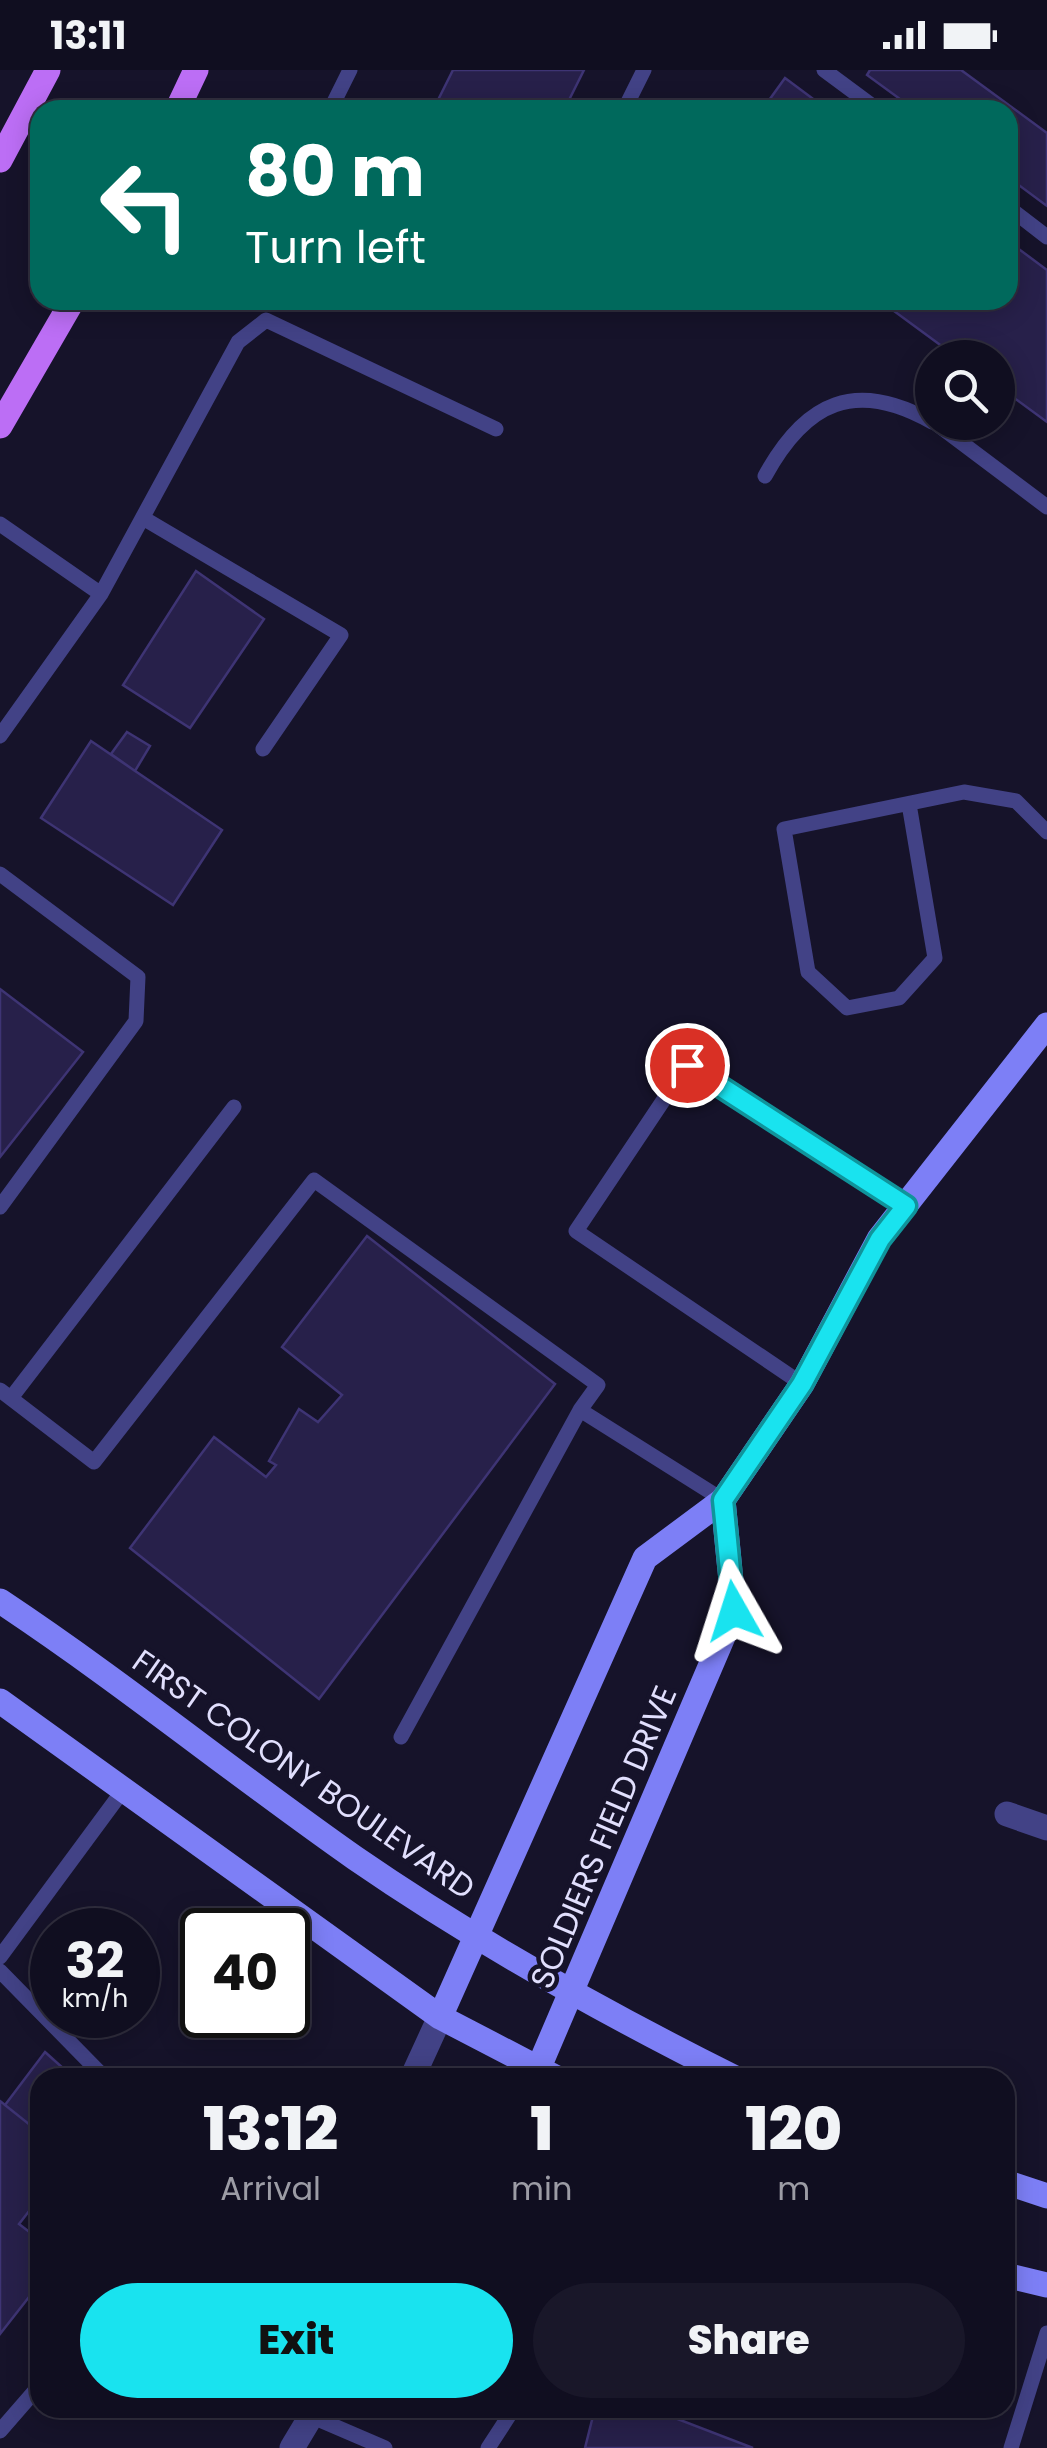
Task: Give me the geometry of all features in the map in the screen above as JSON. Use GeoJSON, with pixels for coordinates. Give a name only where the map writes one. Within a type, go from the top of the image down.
{"type":"FeatureCollection","features":[{"type":"Feature","properties":{"kind":"main road"},"geometry":{"type":"LineString","coordinates":[[32,100],[48,70]]}},
{"type":"Feature","properties":{"kind":"main road"},"geometry":{"type":"LineString","coordinates":[[182,100],[196,70]]}},
{"type":"Feature","properties":{"kind":"main road"},"geometry":{"type":"LineString","coordinates":[[0,160],[30,104]]}},
{"type":"Feature","properties":{"kind":"main road"},"geometry":{"type":"LineString","coordinates":[[0,426],[67,310]]}},
{"type":"Feature","properties":{"kind":"street"},"geometry":{"type":"LineString","coordinates":[[417,2068],[645,1558],[723,1500],[802,1384],[880,1239],[1047,1025]]}},
{"type":"Feature","properties":{"kind":"street","name":"SOLDIERS FIELD DRIVE"},"geometry":{"type":"LineString","coordinates":[[544,2068],[734,1611],[723,1500]]}},
{"type":"Feature","properties":{"kind":"street","name":"FIRST COLONY BOULEVARD"},"geometry":{"type":"LineString","coordinates":[[0,1600],[355,1858],[574,1990],[717,2068]]}},
{"type":"Feature","properties":{"kind":"street"},"geometry":{"type":"LineString","coordinates":[[0,1701],[440,2017],[531,2068]]}},
{"type":"Feature","properties":{"kind":"street"},"geometry":{"type":"LineString","coordinates":[[1007,1814],[1047,1828]]}},
{"type":"Feature","properties":{"kind":"street"},"geometry":{"type":"LineString","coordinates":[[1015,2185],[1047,2196]]}},
{"type":"Feature","properties":{"kind":"street"},"geometry":{"type":"LineString","coordinates":[[1015,2277],[1047,2285]]}},
{"type":"Feature","properties":{"kind":"street"},"geometry":{"type":"LineString","coordinates":[[292,2448],[303,2418]]}},
{"type":"Feature","properties":{"kind":"lane"},"geometry":{"type":"LineString","coordinates":[[335,100],[350,70]]}},
{"type":"Feature","properties":{"kind":"lane"},"geometry":{"type":"LineString","coordinates":[[629,100],[644,70]]}},
{"type":"Feature","properties":{"kind":"lane"},"geometry":{"type":"LineString","coordinates":[[824,70],[864,100]]}},
{"type":"Feature","properties":{"kind":"lane"},"geometry":{"type":"LineString","coordinates":[[1018,215],[1047,237]]}},
{"type":"Feature","properties":{"kind":"lane"},"geometry":{"type":"LineString","coordinates":[[0,736],[101,594],[238,342],[266,320],[266,310]]}},
{"type":"Feature","properties":{"kind":"lane"},"geometry":{"type":"LineString","coordinates":[[266,320],[496,430]]}},
{"type":"Feature","properties":{"kind":"lane"},"geometry":{"type":"LineString","coordinates":[[766,476],[784,442],[828,404],[888,400],[915,413]]}},
{"type":"Feature","properties":{"kind":"lane"},"geometry":{"type":"LineString","coordinates":[[957,440],[1047,507]]}},
{"type":"Feature","properties":{"kind":"lane"},"geometry":{"type":"LineString","coordinates":[[143,518],[341,635],[263,749]]}},
{"type":"Feature","properties":{"kind":"lane"},"geometry":{"type":"LineString","coordinates":[[0,524],[101,594]]}},
{"type":"Feature","properties":{"kind":"lane"},"geometry":{"type":"LineString","coordinates":[[910,804],[935,958],[899,998],[847,1008],[808,972],[784,829],[964,792],[1016,801],[1047,832]]}},
{"type":"Feature","properties":{"kind":"lane"},"geometry":{"type":"LineString","coordinates":[[0,874],[138,977],[136,1021],[0,1207]]}},
{"type":"Feature","properties":{"kind":"lane"},"geometry":{"type":"LineString","coordinates":[[802,1384],[576,1231],[687,1065],[906,1206]]}},
{"type":"Feature","properties":{"kind":"lane"},"geometry":{"type":"LineString","coordinates":[[234,1107],[5,1394],[94,1462],[314,1180],[598,1385],[580,1410],[400,1737]]}},
{"type":"Feature","properties":{"kind":"lane"},"geometry":{"type":"LineString","coordinates":[[580,1410],[723,1500]]}},
{"type":"Feature","properties":{"kind":"lane"},"geometry":{"type":"LineString","coordinates":[[0,1957],[124,1788]]}},
{"type":"Feature","properties":{"kind":"lane"},"geometry":{"type":"LineString","coordinates":[[0,1971],[95,2068]]}},
{"type":"Feature","properties":{"kind":"lane"},"geometry":{"type":"LineString","coordinates":[[1011,2448],[1047,2333]]}},
{"type":"Feature","properties":{"kind":"lane"},"geometry":{"type":"LineString","coordinates":[[0,2431],[30,2396]]}},
{"type":"Feature","properties":{"kind":"lane"},"geometry":{"type":"LineString","coordinates":[[323,2418],[385,2448]]}},
{"type":"Feature","properties":{"kind":"lane"},"geometry":{"type":"LineString","coordinates":[[488,2448],[508,2418]]}},
{"type":"Feature","properties":{"kind":"building"},"geometry":{"type":"Polygon","coordinates":[[[453,70],[584,70],[569,100],[438,100],[453,70]]]}},
{"type":"Feature","properties":{"kind":"building"},"geometry":{"type":"Polygon","coordinates":[[[870,70],[961,70],[1002,100],[901,100],[867,75],[870,70]]]}},
{"type":"Feature","properties":{"kind":"building"},"geometry":{"type":"Polygon","coordinates":[[[785,78],[815,100],[769,100],[785,78]]]}},
{"type":"Feature","properties":{"kind":"building"},"geometry":{"type":"Polygon","coordinates":[[[1018,112],[1047,133],[1047,206],[1018,184],[1018,112]]]}},
{"type":"Feature","properties":{"kind":"building"},"geometry":{"type":"Polygon","coordinates":[[[1018,248],[1047,270],[1047,422],[1015,398],[1015,340],[933,340],[893,310],[1018,310],[1018,248]]]}},
{"type":"Feature","properties":{"kind":"building"},"geometry":{"type":"Polygon","coordinates":[[[196,571],[264,619],[190,728],[123,685],[196,571]]]}},
{"type":"Feature","properties":{"kind":"building"},"geometry":{"type":"Polygon","coordinates":[[[127,732],[150,746],[135,771],[111,754],[127,732]]]}},
{"type":"Feature","properties":{"kind":"building"},"geometry":{"type":"Polygon","coordinates":[[[91,741],[222,830],[173,905],[41,818],[91,741]]]}},
{"type":"Feature","properties":{"kind":"building"},"geometry":{"type":"Polygon","coordinates":[[[0,989],[83,1052],[0,1157],[0,989]]]}},
{"type":"Feature","properties":{"kind":"building"},"geometry":{"type":"Polygon","coordinates":[[[367,1236],[555,1384],[319,1699],[130,1548],[214,1437],[266,1477],[276,1465],[269,1461],[299,1409],[318,1422],[342,1395],[282,1347],[367,1236]]]}},
{"type":"Feature","properties":{"kind":"building"},"geometry":{"type":"Polygon","coordinates":[[[45,2052],[63,2068],[33,2068],[45,2052]]]}},
{"type":"Feature","properties":{"kind":"building"},"geometry":{"type":"Polygon","coordinates":[[[30,2072],[30,2125],[5,2105],[30,2072]]]}},
{"type":"Feature","properties":{"kind":"building"},"geometry":{"type":"Polygon","coordinates":[[[0,2101],[30,2125],[30,2210],[19,2224],[30,2232],[30,2296],[0,2334],[0,2101]]]}},
{"type":"Feature","properties":{"kind":"building"},"geometry":{"type":"Polygon","coordinates":[[[592,2418],[675,2418],[753,2448],[585,2448],[592,2418]]]}},
{"type":"Feature","properties":{"kind":"route"},"geometry":{"type":"LineString","coordinates":[[687,1065],[906,1206],[880,1239],[802,1384],[723,1500],[734,1611]]}}]}
